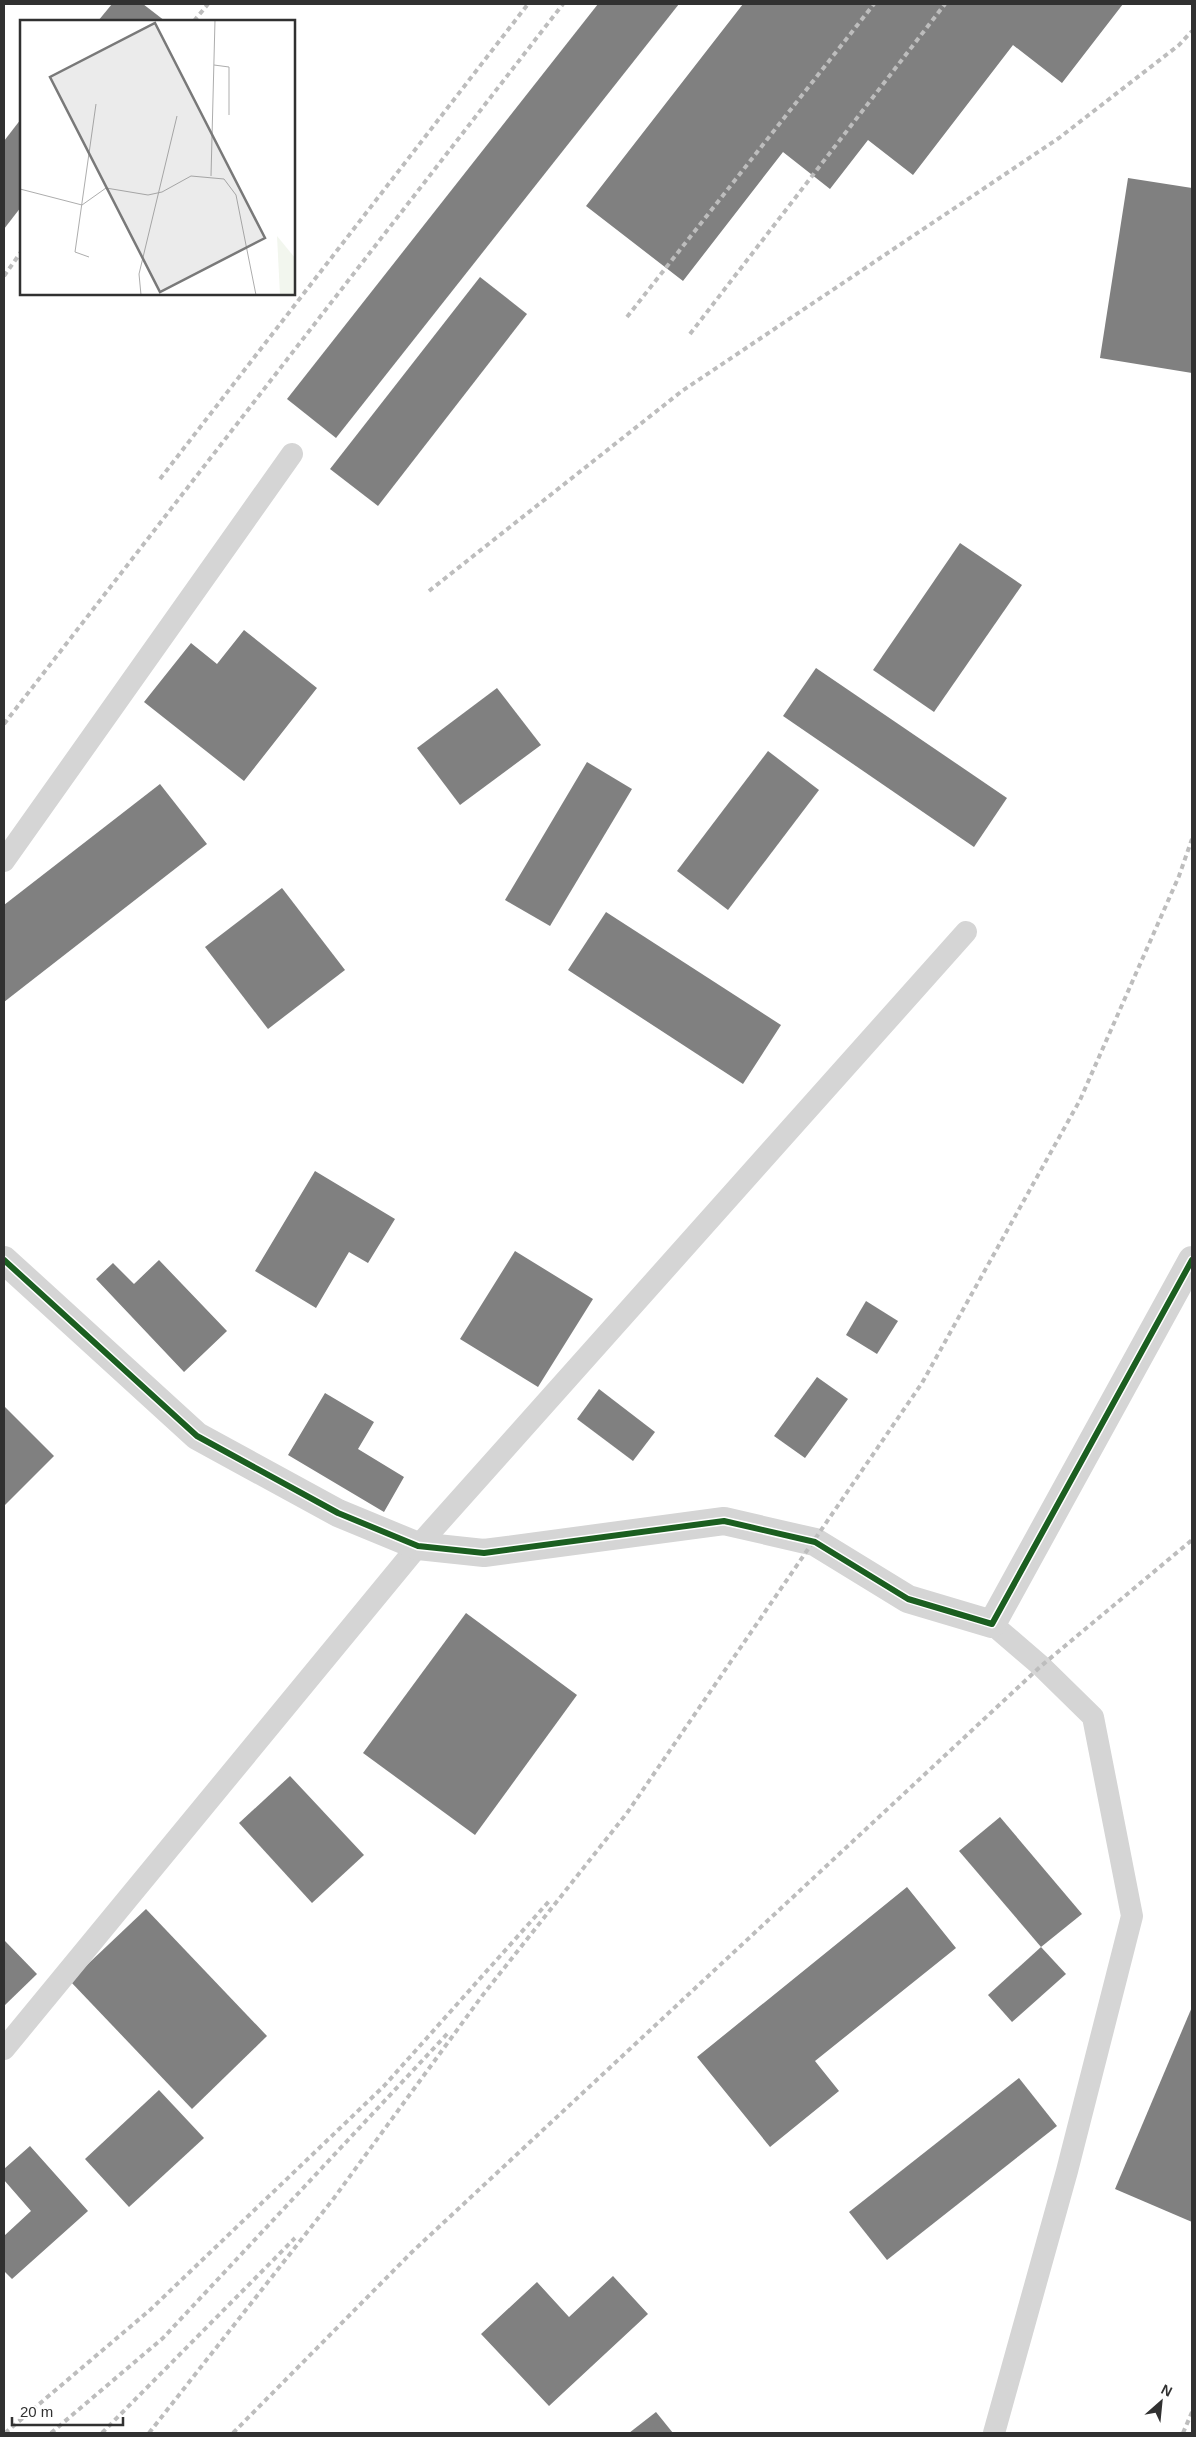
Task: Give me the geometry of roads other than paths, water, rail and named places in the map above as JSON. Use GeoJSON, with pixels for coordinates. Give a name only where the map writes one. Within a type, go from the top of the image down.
{"type":"FeatureCollection","features":[{"type":"Feature","properties":{"kind":"street"},"geometry":{"type":"LineString","coordinates":[[4,1260],[197,1436],[338,1513],[418,1546],[484,1553],[724,1521],[815,1542],[908,1599],[992,1624],[1192,1260]]}},
{"type":"Feature","properties":{"kind":"lane"},"geometry":{"type":"LineString","coordinates":[[4,862],[292,454]]}},
{"type":"Feature","properties":{"kind":"lane"},"geometry":{"type":"LineString","coordinates":[[4,2049],[418,1546],[966,932]]}},
{"type":"Feature","properties":{"kind":"lane"},"geometry":{"type":"LineString","coordinates":[[992,1624],[1041,1666],[1093,1717],[1132,1916],[1067,2171],[994,2433]]}},
{"type":"Feature","properties":{"kind":"railway"},"geometry":{"type":"LineString","coordinates":[[195,20],[208,4]]}},
{"type":"Feature","properties":{"kind":"railway"},"geometry":{"type":"LineString","coordinates":[[160,479],[528,4]]}},
{"type":"Feature","properties":{"kind":"railway"},"geometry":{"type":"LineString","coordinates":[[4,724],[563,4]]}},
{"type":"Feature","properties":{"kind":"railway"},"geometry":{"type":"LineString","coordinates":[[627,317],[874,4]]}},
{"type":"Feature","properties":{"kind":"railway"},"geometry":{"type":"LineString","coordinates":[[690,334],[945,4]]}},
{"type":"Feature","properties":{"kind":"railway"},"geometry":{"type":"LineString","coordinates":[[429,591],[682,391],[1059,138],[1179,45],[1192,31]]}},
{"type":"Feature","properties":{"kind":"railway"},"geometry":{"type":"LineString","coordinates":[[4,276],[20,253]]}},
{"type":"Feature","properties":{"kind":"railway"},"geometry":{"type":"LineString","coordinates":[[149,2433],[334,2198],[482,1996],[627,1813],[922,1383],[1080,1100],[1179,876],[1192,839]]}},
{"type":"Feature","properties":{"kind":"railway"},"geometry":{"type":"LineString","coordinates":[[233,2433],[412,2252],[1041,1666],[1192,1540]]}},
{"type":"Feature","properties":{"kind":"railway"},"geometry":{"type":"LineString","coordinates":[[5,2433],[150,2310],[384,2086],[551,1899]]}},
{"type":"Feature","properties":{"kind":"railway"},"geometry":{"type":"LineString","coordinates":[[51,2433],[163,2338],[448,2033]]}},
{"type":"Feature","properties":{"kind":"railway"},"geometry":{"type":"LineString","coordinates":[[102,2433],[295,2238]]}},
{"type":"Feature","properties":{"kind":"railway"},"geometry":{"type":"LineString","coordinates":[[1183,2433],[1192,2412]]}}]}
